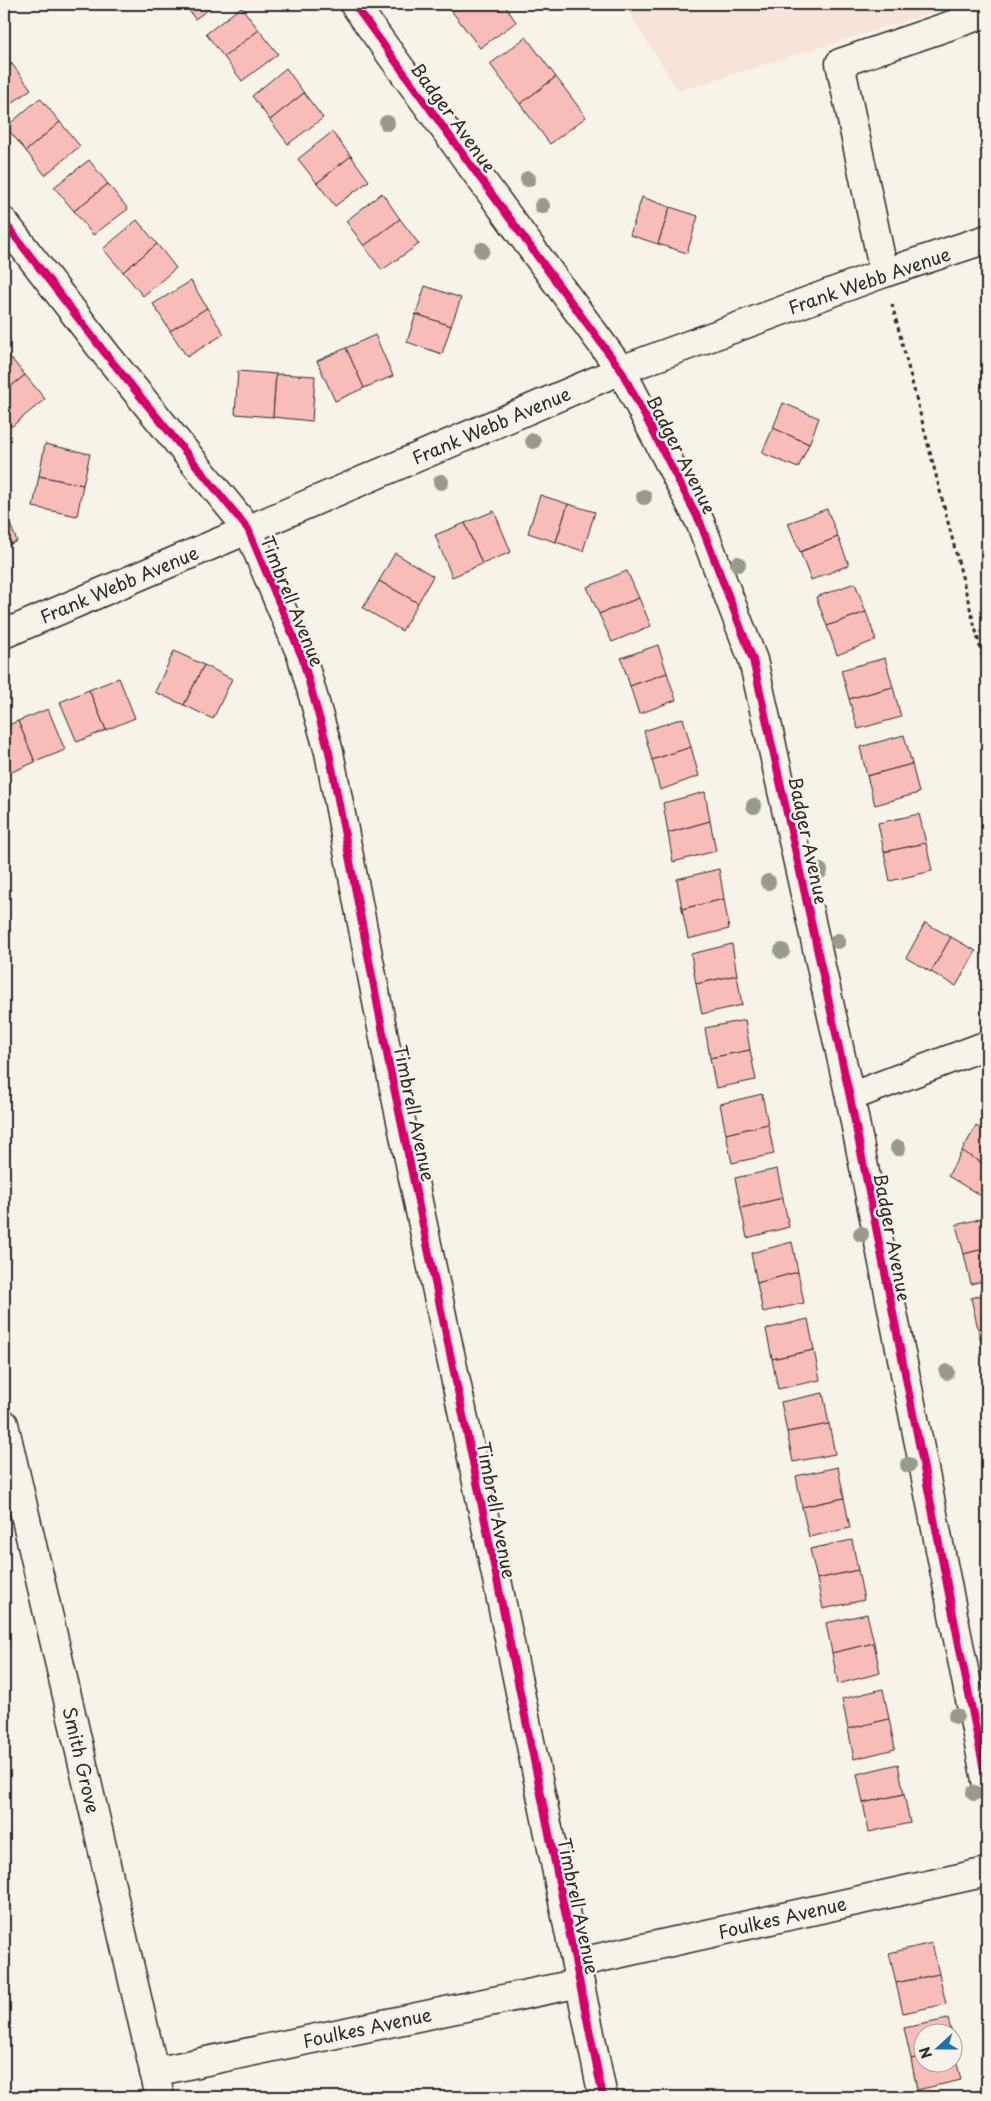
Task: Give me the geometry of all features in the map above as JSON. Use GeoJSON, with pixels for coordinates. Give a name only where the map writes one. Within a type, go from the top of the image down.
{"type":"FeatureCollection","features":[{"type":"Feature","properties":{"kind":"street","name":"Badger Avenue"},"geometry":{"type":"LineString","coordinates":[[354,4],[621,370],[700,522],[754,660],[850,1097],[987,1785]]}},
{"type":"Feature","properties":{"kind":"street"},"geometry":{"type":"LineString","coordinates":[[884,273],[840,63],[987,13]]}},
{"type":"Feature","properties":{"kind":"street","name":"Timbrell Avenue"},"geometry":{"type":"LineString","coordinates":[[4,222],[105,353],[248,529],[302,657],[329,752],[389,1064],[603,2097]]}},
{"type":"Feature","properties":{"kind":"street","name":"Frank Webb Avenue"},"geometry":{"type":"LineString","coordinates":[[4,634],[621,370],[884,273],[987,239]]}},
{"type":"Feature","properties":{"kind":"street"},"geometry":{"type":"LineString","coordinates":[[850,1097],[987,1045]]}},
{"type":"Feature","properties":{"kind":"street","name":"Smith Grove"},"geometry":{"type":"LineString","coordinates":[[4,1424],[157,2084]]}},
{"type":"Feature","properties":{"kind":"street","name":"Foulkes Avenue"},"geometry":{"type":"LineString","coordinates":[[157,2084],[578,1973],[987,1872]]}},
{"type":"Feature","properties":{"kind":"path"},"geometry":{"type":"LineString","coordinates":[[884,273],[987,674]]}},
{"type":"Feature","properties":{"kind":"shaded area"},"geometry":{"type":"Polygon","coordinates":[[[623,4],[960,4],[679,91],[623,4]]]}},
{"type":"Feature","properties":{"kind":"building"},"geometry":{"type":"Polygon","coordinates":[[[185,4],[216,4],[195,19],[185,4]]]}},
{"type":"Feature","properties":{"kind":"building"},"geometry":{"type":"Polygon","coordinates":[[[446,4],[457,4],[450,9],[446,4]]]}},
{"type":"Feature","properties":{"kind":"building"},"geometry":{"type":"Polygon","coordinates":[[[457,4],[504,4],[516,22],[480,48],[450,9],[457,4]]]}},
{"type":"Feature","properties":{"kind":"building"},"geometry":{"type":"Polygon","coordinates":[[[241,7],[259,30],[224,57],[206,34],[241,7]]]}},
{"type":"Feature","properties":{"kind":"building"},"geometry":{"type":"Polygon","coordinates":[[[259,30],[278,54],[242,81],[224,57],[259,30]]]}},
{"type":"Feature","properties":{"kind":"building"},"geometry":{"type":"Polygon","coordinates":[[[526,37],[556,77],[520,104],[490,64],[526,37]]]}},
{"type":"Feature","properties":{"kind":"building"},"geometry":{"type":"Polygon","coordinates":[[[4,52],[12,64],[4,70],[4,52]]]}},
{"type":"Feature","properties":{"kind":"building"},"geometry":{"type":"Polygon","coordinates":[[[12,64],[31,89],[4,109],[4,70],[12,64]]]}},
{"type":"Feature","properties":{"kind":"building"},"geometry":{"type":"Polygon","coordinates":[[[286,68],[304,93],[270,120],[252,96],[286,68]]]}},
{"type":"Feature","properties":{"kind":"building"},"geometry":{"type":"Polygon","coordinates":[[[556,77],[586,117],[550,144],[520,104],[556,77]]]}},
{"type":"Feature","properties":{"kind":"building"},"geometry":{"type":"Polygon","coordinates":[[[304,93],[323,118],[288,144],[270,120],[304,93]]]}},
{"type":"Feature","properties":{"kind":"building"},"geometry":{"type":"Polygon","coordinates":[[[40,98],[60,122],[26,151],[6,127],[40,98]]]}},
{"type":"Feature","properties":{"kind":"building"},"geometry":{"type":"Polygon","coordinates":[[[60,122],[80,146],[45,175],[26,151],[60,122]]]}},
{"type":"Feature","properties":{"kind":"building"},"geometry":{"type":"Polygon","coordinates":[[[332,132],[351,156],[317,183],[298,159],[332,132]]]}},
{"type":"Feature","properties":{"kind":"building"},"geometry":{"type":"Polygon","coordinates":[[[351,156],[369,181],[335,206],[317,183],[351,156]]]}},
{"type":"Feature","properties":{"kind":"building"},"geometry":{"type":"Polygon","coordinates":[[[89,160],[108,184],[74,211],[54,187],[89,160]]]}},
{"type":"Feature","properties":{"kind":"building"},"geometry":{"type":"Polygon","coordinates":[[[108,184],[128,209],[93,235],[74,211],[108,184]]]}},
{"type":"Feature","properties":{"kind":"building"},"geometry":{"type":"Polygon","coordinates":[[[382,193],[400,219],[364,246],[346,221],[382,193]]]}},
{"type":"Feature","properties":{"kind":"building"},"geometry":{"type":"Polygon","coordinates":[[[642,197],[670,207],[658,244],[630,235],[642,197]]]}},
{"type":"Feature","properties":{"kind":"building"},"geometry":{"type":"Polygon","coordinates":[[[670,207],[698,216],[687,253],[658,244],[670,207]]]}},
{"type":"Feature","properties":{"kind":"building"},"geometry":{"type":"Polygon","coordinates":[[[400,219],[419,244],[382,270],[364,246],[400,219]]]}},
{"type":"Feature","properties":{"kind":"building"},"geometry":{"type":"Polygon","coordinates":[[[137,220],[157,244],[123,272],[103,249],[137,220]]]}},
{"type":"Feature","properties":{"kind":"building"},"geometry":{"type":"Polygon","coordinates":[[[157,244],[176,268],[143,296],[123,272],[157,244]]]}},
{"type":"Feature","properties":{"kind":"building"},"geometry":{"type":"Polygon","coordinates":[[[191,281],[207,308],[170,331],[153,304],[191,281]]]}},
{"type":"Feature","properties":{"kind":"building"},"geometry":{"type":"Polygon","coordinates":[[[425,286],[461,298],[451,326],[416,314],[425,286]]]}},
{"type":"Feature","properties":{"kind":"building"},"geometry":{"type":"Polygon","coordinates":[[[207,308],[224,334],[187,357],[170,331],[207,308]]]}},
{"type":"Feature","properties":{"kind":"building"},"geometry":{"type":"Polygon","coordinates":[[[416,314],[451,326],[442,354],[407,342],[416,314]]]}},
{"type":"Feature","properties":{"kind":"building"},"geometry":{"type":"Polygon","coordinates":[[[375,335],[393,376],[364,388],[346,348],[375,335]]]}},
{"type":"Feature","properties":{"kind":"building"},"geometry":{"type":"Polygon","coordinates":[[[346,348],[364,388],[335,401],[317,361],[346,348]]]}},
{"type":"Feature","properties":{"kind":"building"},"geometry":{"type":"Polygon","coordinates":[[[4,352],[25,375],[4,392],[4,352]]]}},
{"type":"Feature","properties":{"kind":"building"},"geometry":{"type":"Polygon","coordinates":[[[238,371],[276,374],[273,417],[235,414],[238,371]]]}},
{"type":"Feature","properties":{"kind":"building"},"geometry":{"type":"Polygon","coordinates":[[[276,374],[315,376],[312,421],[273,417],[276,374]]]}},
{"type":"Feature","properties":{"kind":"building"},"geometry":{"type":"Polygon","coordinates":[[[25,375],[45,399],[11,427],[4,418],[4,392],[25,375]]]}},
{"type":"Feature","properties":{"kind":"building"},"geometry":{"type":"Polygon","coordinates":[[[783,403],[819,418],[809,444],[773,428],[783,403]]]}},
{"type":"Feature","properties":{"kind":"building"},"geometry":{"type":"Polygon","coordinates":[[[773,428],[809,444],[798,468],[762,453],[773,428]]]}},
{"type":"Feature","properties":{"kind":"building"},"geometry":{"type":"Polygon","coordinates":[[[45,444],[90,454],[83,485],[39,476],[45,444]]]}},
{"type":"Feature","properties":{"kind":"building"},"geometry":{"type":"Polygon","coordinates":[[[39,476],[83,485],[77,516],[33,507],[39,476]]]}},
{"type":"Feature","properties":{"kind":"building"},"geometry":{"type":"Polygon","coordinates":[[[540,495],[568,504],[556,542],[528,533],[540,495]]]}},
{"type":"Feature","properties":{"kind":"building"},"geometry":{"type":"Polygon","coordinates":[[[568,504],[595,512],[583,551],[556,542],[568,504]]]}},
{"type":"Feature","properties":{"kind":"building"},"geometry":{"type":"Polygon","coordinates":[[[827,509],[838,537],[800,552],[788,523],[827,509]]]}},
{"type":"Feature","properties":{"kind":"building"},"geometry":{"type":"Polygon","coordinates":[[[4,510],[17,541],[4,547],[4,510]]]}},
{"type":"Feature","properties":{"kind":"building"},"geometry":{"type":"Polygon","coordinates":[[[494,511],[511,552],[482,564],[465,523],[494,511]]]}},
{"type":"Feature","properties":{"kind":"building"},"geometry":{"type":"Polygon","coordinates":[[[465,523],[482,564],[452,577],[435,535],[465,523]]]}},
{"type":"Feature","properties":{"kind":"building"},"geometry":{"type":"Polygon","coordinates":[[[838,537],[849,565],[811,580],[800,552],[838,537]]]}},
{"type":"Feature","properties":{"kind":"building"},"geometry":{"type":"Polygon","coordinates":[[[395,553],[433,576],[418,603],[379,581],[395,553]]]}},
{"type":"Feature","properties":{"kind":"building"},"geometry":{"type":"Polygon","coordinates":[[[627,571],[639,598],[599,614],[587,587],[627,571]]]}},
{"type":"Feature","properties":{"kind":"building"},"geometry":{"type":"Polygon","coordinates":[[[379,581],[418,603],[402,631],[363,608],[379,581]]]}},
{"type":"Feature","properties":{"kind":"building"},"geometry":{"type":"Polygon","coordinates":[[[855,583],[866,612],[827,626],[816,597],[855,583]]]}},
{"type":"Feature","properties":{"kind":"building"},"geometry":{"type":"Polygon","coordinates":[[[639,598],[651,626],[612,642],[599,614],[639,598]]]}},
{"type":"Feature","properties":{"kind":"building"},"geometry":{"type":"Polygon","coordinates":[[[866,612],[876,640],[837,655],[827,626],[866,612]]]}},
{"type":"Feature","properties":{"kind":"building"},"geometry":{"type":"Polygon","coordinates":[[[658,645],[667,673],[630,686],[621,658],[658,645]]]}},
{"type":"Feature","properties":{"kind":"building"},"geometry":{"type":"Polygon","coordinates":[[[174,651],[204,665],[184,705],[155,692],[174,651]]]}},
{"type":"Feature","properties":{"kind":"building"},"geometry":{"type":"Polygon","coordinates":[[[885,658],[893,687],[849,699],[841,670],[885,658]]]}},
{"type":"Feature","properties":{"kind":"building"},"geometry":{"type":"Polygon","coordinates":[[[204,665],[232,679],[213,719],[184,705],[204,665]]]}},
{"type":"Feature","properties":{"kind":"building"},"geometry":{"type":"Polygon","coordinates":[[[667,673],[676,700],[639,714],[630,686],[667,673]]]}},
{"type":"Feature","properties":{"kind":"building"},"geometry":{"type":"Polygon","coordinates":[[[119,678],[135,718],[106,730],[89,690],[119,678]]]}},
{"type":"Feature","properties":{"kind":"building"},"geometry":{"type":"Polygon","coordinates":[[[893,687],[901,717],[858,729],[849,699],[893,687]]]}},
{"type":"Feature","properties":{"kind":"building"},"geometry":{"type":"Polygon","coordinates":[[[89,690],[106,730],[77,742],[60,702],[89,690]]]}},
{"type":"Feature","properties":{"kind":"building"},"geometry":{"type":"Polygon","coordinates":[[[48,709],[65,750],[35,762],[18,721],[48,709]]]}},
{"type":"Feature","properties":{"kind":"building"},"geometry":{"type":"Polygon","coordinates":[[[683,718],[691,747],[652,760],[644,731],[683,718]]]}},
{"type":"Feature","properties":{"kind":"building"},"geometry":{"type":"Polygon","coordinates":[[[18,721],[35,762],[7,774],[4,767],[4,727],[18,721]]]}},
{"type":"Feature","properties":{"kind":"building"},"geometry":{"type":"Polygon","coordinates":[[[904,735],[912,764],[867,776],[860,747],[904,735]]]}},
{"type":"Feature","properties":{"kind":"building"},"geometry":{"type":"Polygon","coordinates":[[[691,747],[699,776],[660,790],[652,760],[691,747]]]}},
{"type":"Feature","properties":{"kind":"building"},"geometry":{"type":"Polygon","coordinates":[[[912,764],[919,793],[875,805],[867,776],[912,764]]]}},
{"type":"Feature","properties":{"kind":"building"},"geometry":{"type":"Polygon","coordinates":[[[705,792],[710,821],[668,833],[663,803],[705,792]]]}},
{"type":"Feature","properties":{"kind":"building"},"geometry":{"type":"Polygon","coordinates":[[[919,814],[926,843],[884,852],[878,823],[919,814]]]}},
{"type":"Feature","properties":{"kind":"building"},"geometry":{"type":"Polygon","coordinates":[[[710,821],[716,851],[673,862],[668,833],[710,821]]]}},
{"type":"Feature","properties":{"kind":"building"},"geometry":{"type":"Polygon","coordinates":[[[926,843],[932,871],[890,881],[884,852],[926,843]]]}},
{"type":"Feature","properties":{"kind":"building"},"geometry":{"type":"Polygon","coordinates":[[[719,869],[724,899],[682,909],[677,879],[719,869]]]}},
{"type":"Feature","properties":{"kind":"building"},"geometry":{"type":"Polygon","coordinates":[[[724,899],[729,929],[688,939],[682,909],[724,899]]]}},
{"type":"Feature","properties":{"kind":"building"},"geometry":{"type":"Polygon","coordinates":[[[925,923],[951,937],[931,972],[906,958],[925,923]]]}},
{"type":"Feature","properties":{"kind":"building"},"geometry":{"type":"Polygon","coordinates":[[[951,937],[976,951],[956,986],[931,972],[951,937]]]}},
{"type":"Feature","properties":{"kind":"building"},"geometry":{"type":"Polygon","coordinates":[[[732,944],[737,975],[696,984],[691,954],[732,944]]]}},
{"type":"Feature","properties":{"kind":"building"},"geometry":{"type":"Polygon","coordinates":[[[737,975],[742,1005],[702,1014],[696,984],[737,975]]]}},
{"type":"Feature","properties":{"kind":"building"},"geometry":{"type":"Polygon","coordinates":[[[745,1020],[750,1050],[710,1058],[705,1028],[745,1020]]]}},
{"type":"Feature","properties":{"kind":"building"},"geometry":{"type":"Polygon","coordinates":[[[750,1050],[756,1080],[716,1088],[710,1058],[750,1050]]]}},
{"type":"Feature","properties":{"kind":"building"},"geometry":{"type":"Polygon","coordinates":[[[762,1094],[768,1124],[726,1134],[720,1104],[762,1094]]]}},
{"type":"Feature","properties":{"kind":"building"},"geometry":{"type":"Polygon","coordinates":[[[768,1124],[774,1154],[732,1163],[726,1134],[768,1124]]]}},
{"type":"Feature","properties":{"kind":"building"},"geometry":{"type":"Polygon","coordinates":[[[976,1126],[987,1132],[987,1166],[962,1151],[976,1126]]]}},
{"type":"Feature","properties":{"kind":"building"},"geometry":{"type":"Polygon","coordinates":[[[962,1151],[987,1166],[987,1188],[983,1197],[948,1176],[962,1151]]]}},
{"type":"Feature","properties":{"kind":"building"},"geometry":{"type":"Polygon","coordinates":[[[777,1169],[783,1198],[741,1208],[735,1178],[777,1169]]]}},
{"type":"Feature","properties":{"kind":"building"},"geometry":{"type":"Polygon","coordinates":[[[783,1198],[789,1227],[747,1238],[741,1208],[783,1198]]]}},
{"type":"Feature","properties":{"kind":"building"},"geometry":{"type":"Polygon","coordinates":[[[987,1217],[987,1248],[964,1254],[956,1225],[987,1217]]]}},
{"type":"Feature","properties":{"kind":"building"},"geometry":{"type":"Polygon","coordinates":[[[792,1242],[798,1272],[757,1283],[751,1253],[792,1242]]]}},
{"type":"Feature","properties":{"kind":"building"},"geometry":{"type":"Polygon","coordinates":[[[987,1248],[987,1280],[971,1284],[964,1254],[987,1248]]]}},
{"type":"Feature","properties":{"kind":"building"},"geometry":{"type":"Polygon","coordinates":[[[798,1272],[804,1303],[763,1312],[757,1283],[798,1272]]]}},
{"type":"Feature","properties":{"kind":"building"},"geometry":{"type":"Polygon","coordinates":[[[987,1294],[987,1326],[978,1329],[971,1298],[987,1294]]]}},
{"type":"Feature","properties":{"kind":"building"},"geometry":{"type":"Polygon","coordinates":[[[808,1319],[814,1350],[772,1359],[766,1329],[808,1319]]]}},
{"type":"Feature","properties":{"kind":"building"},"geometry":{"type":"Polygon","coordinates":[[[987,1326],[987,1359],[985,1359],[978,1329],[987,1326]]]}},
{"type":"Feature","properties":{"kind":"building"},"geometry":{"type":"Polygon","coordinates":[[[814,1350],[820,1380],[778,1389],[772,1359],[814,1350]]]}},
{"type":"Feature","properties":{"kind":"building"},"geometry":{"type":"Polygon","coordinates":[[[823,1393],[829,1424],[787,1432],[781,1402],[823,1393]]]}},
{"type":"Feature","properties":{"kind":"building"},"geometry":{"type":"Polygon","coordinates":[[[829,1424],[835,1454],[793,1462],[787,1432],[829,1424]]]}},
{"type":"Feature","properties":{"kind":"building"},"geometry":{"type":"Polygon","coordinates":[[[838,1467],[844,1498],[802,1507],[796,1476],[838,1467]]]}},
{"type":"Feature","properties":{"kind":"building"},"geometry":{"type":"Polygon","coordinates":[[[844,1498],[850,1528],[809,1537],[802,1507],[844,1498]]]}},
{"type":"Feature","properties":{"kind":"building"},"geometry":{"type":"Polygon","coordinates":[[[852,1540],[858,1570],[817,1579],[810,1549],[852,1540]]]}},
{"type":"Feature","properties":{"kind":"building"},"geometry":{"type":"Polygon","coordinates":[[[858,1570],[864,1600],[823,1609],[817,1579],[858,1570]]]}},
{"type":"Feature","properties":{"kind":"building"},"geometry":{"type":"Polygon","coordinates":[[[867,1614],[874,1643],[832,1653],[826,1623],[867,1614]]]}},
{"type":"Feature","properties":{"kind":"building"},"geometry":{"type":"Polygon","coordinates":[[[874,1643],[880,1673],[838,1684],[832,1653],[874,1643]]]}},
{"type":"Feature","properties":{"kind":"building"},"geometry":{"type":"Polygon","coordinates":[[[883,1689],[889,1719],[848,1729],[842,1699],[883,1689]]]}},
{"type":"Feature","properties":{"kind":"building"},"geometry":{"type":"Polygon","coordinates":[[[889,1719],[895,1749],[854,1759],[848,1729],[889,1719]]]}},
{"type":"Feature","properties":{"kind":"building"},"geometry":{"type":"Polygon","coordinates":[[[898,1764],[904,1794],[863,1803],[857,1774],[898,1764]]]}},
{"type":"Feature","properties":{"kind":"building"},"geometry":{"type":"Polygon","coordinates":[[[904,1794],[910,1823],[869,1832],[863,1803],[904,1794]]]}},
{"type":"Feature","properties":{"kind":"building"},"geometry":{"type":"Polygon","coordinates":[[[932,1943],[939,1974],[896,1983],[889,1953],[932,1943]]]}},
{"type":"Feature","properties":{"kind":"building"},"geometry":{"type":"Polygon","coordinates":[[[939,1974],[946,2004],[903,2013],[896,1983],[939,1974]]]}},
{"type":"Feature","properties":{"kind":"building"},"geometry":{"type":"Polygon","coordinates":[[[948,2019],[949,2024],[924,2024],[948,2019]]]}},
{"type":"Feature","properties":{"kind":"building"},"geometry":{"type":"Polygon","coordinates":[[[914,2026],[914,2058],[911,2059],[904,2028],[914,2026]]]}},
{"type":"Feature","properties":{"kind":"building"},"geometry":{"type":"Polygon","coordinates":[[[914,2058],[914,2074],[960,2074],[961,2080],[917,2090],[911,2059],[914,2058]]]}},
{"type":"Feature","properties":{"kind":"cycle path"},"geometry":{"type":"LineString","coordinates":[[354,4],[621,370],[700,522],[753,660],[850,1097],[987,1785]]}},
{"type":"Feature","properties":{"kind":"cycle path"},"geometry":{"type":"LineString","coordinates":[[4,222],[105,353],[248,529],[302,657],[329,752],[389,1064],[603,2097]]}}]}
